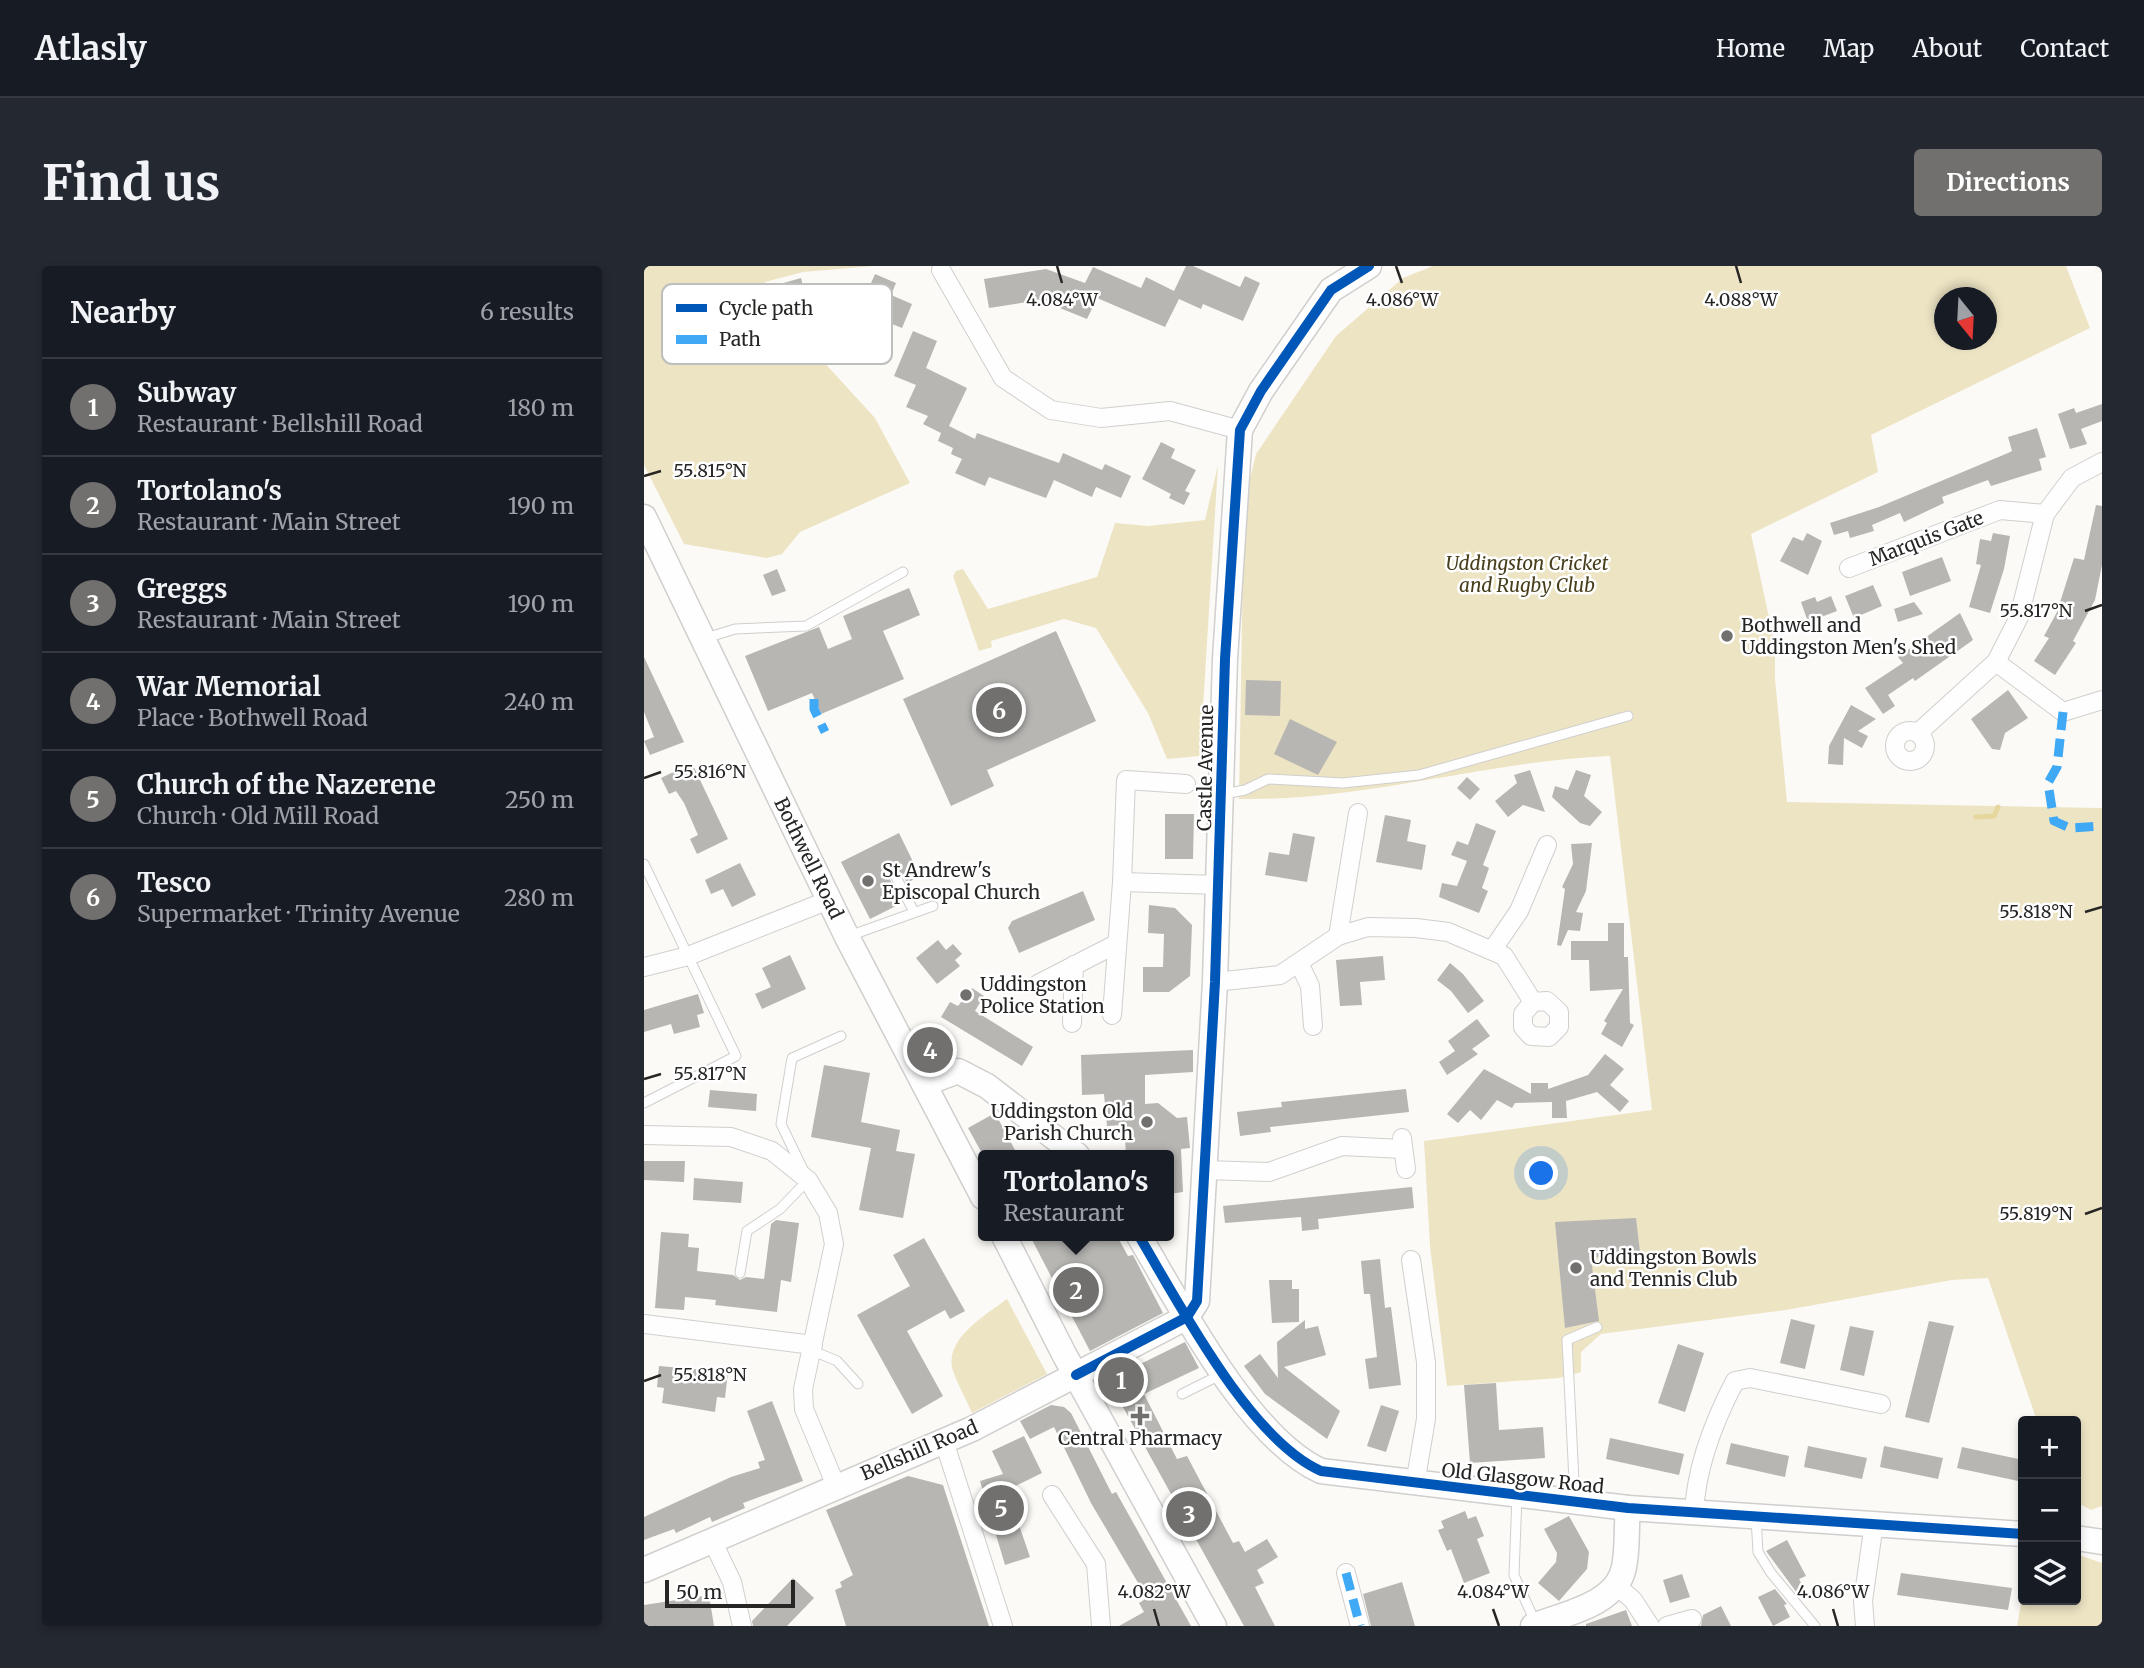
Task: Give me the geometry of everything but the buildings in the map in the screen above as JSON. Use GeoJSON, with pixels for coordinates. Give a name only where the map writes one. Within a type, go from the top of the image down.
{"type":"FeatureCollection","features":[{"type":"Feature","properties":{"kind":"street","name":"Castle Avenue"},"geometry":{"type":"LineString","coordinates":[[1187,1317],[1198,1301],[1215,982],[1225,659],[1240,430],[1261,391],[1331,290],[1369,266]]}},
{"type":"Feature","properties":{"kind":"street"},"geometry":{"type":"LineString","coordinates":[[941,270],[1003,378],[1051,410],[1101,418],[1170,411],[1240,430]]}},
{"type":"Feature","properties":{"kind":"street"},"geometry":{"type":"LineString","coordinates":[[1919,733],[1996,662],[2019,617],[2045,514],[2072,478],[2102,462]]}},
{"type":"Feature","properties":{"kind":"street","name":"Marquis Gate"},"geometry":{"type":"LineString","coordinates":[[1849,568],[2000,510],[2045,514]]}},
{"type":"Feature","properties":{"kind":"street","name":"Bothwell Road"},"geometry":{"type":"LineString","coordinates":[[644,517],[847,937],[978,1188]]}},
{"type":"Feature","properties":{"kind":"street"},"geometry":{"type":"LineString","coordinates":[[1996,662],[2063,712],[2102,700]]}},
{"type":"Feature","properties":{"kind":"street"},"geometry":{"type":"LineString","coordinates":[[1112,1015],[1126,780],[1186,784]]}},
{"type":"Feature","properties":{"kind":"street"},"geometry":{"type":"LineString","coordinates":[[1338,936],[1358,813]]}},
{"type":"Feature","properties":{"kind":"street"},"geometry":{"type":"LineString","coordinates":[[1493,949],[1519,911],[1547,845]]}},
{"type":"Feature","properties":{"kind":"street"},"geometry":{"type":"LineString","coordinates":[[1122,882],[1219,885]]}},
{"type":"Feature","properties":{"kind":"street"},"geometry":{"type":"LineString","coordinates":[[644,967],[688,956],[829,900]]}},
{"type":"Feature","properties":{"kind":"street"},"geometry":{"type":"LineString","coordinates":[[1215,982],[1269,978],[1299,963],[1338,936],[1368,927],[1416,928],[1448,932],[1493,949],[1516,970],[1534,1002]]}},
{"type":"Feature","properties":{"kind":"street"},"geometry":{"type":"LineString","coordinates":[[1038,984],[1116,944]]}},
{"type":"Feature","properties":{"kind":"street"},"geometry":{"type":"LineString","coordinates":[[1299,963],[1310,986],[1313,1026]]}},
{"type":"Feature","properties":{"kind":"street"},"geometry":{"type":"LineString","coordinates":[[1072,1023],[1074,965]]}},
{"type":"Feature","properties":{"kind":"street"},"geometry":{"type":"LineString","coordinates":[[923,1084],[958,1071],[987,1086],[1070,1150]]}},
{"type":"Feature","properties":{"kind":"street"},"geometry":{"type":"LineString","coordinates":[[644,1135],[731,1137],[772,1151],[808,1180],[828,1213],[834,1244],[803,1389],[804,1409],[836,1486]]}},
{"type":"Feature","properties":{"kind":"street"},"geometry":{"type":"LineString","coordinates":[[1204,1170],[1269,1172],[1342,1146],[1402,1143],[1406,1169]]}},
{"type":"Feature","properties":{"kind":"street"},"geometry":{"type":"LineString","coordinates":[[1007,1241],[1076,1375],[1214,1626]]}},
{"type":"Feature","properties":{"kind":"street","name":"Old Glasgow Road"},"geometry":{"type":"LineString","coordinates":[[1142,1241],[1187,1317],[1246,1405],[1309,1466],[1335,1475],[1628,1508],[2018,1534]]}},
{"type":"Feature","properties":{"kind":"street"},"geometry":{"type":"LineString","coordinates":[[1411,1260],[1426,1362],[1426,1419],[1415,1484]]}},
{"type":"Feature","properties":{"kind":"street"},"geometry":{"type":"LineString","coordinates":[[1163,1276],[1199,1276]]}},
{"type":"Feature","properties":{"kind":"street","name":"Bellshill Road"},"geometry":{"type":"LineString","coordinates":[[644,1570],[944,1441],[1187,1317]]}},
{"type":"Feature","properties":{"kind":"street"},"geometry":{"type":"LineString","coordinates":[[644,1324],[812,1347]]}},
{"type":"Feature","properties":{"kind":"street"},"geometry":{"type":"LineString","coordinates":[[1694,1513],[1695,1488],[1723,1403],[1735,1381],[1749,1378],[1881,1404]]}},
{"type":"Feature","properties":{"kind":"street"},"geometry":{"type":"LineString","coordinates":[[944,1441],[1003,1626]]}},
{"type":"Feature","properties":{"kind":"street"},"geometry":{"type":"LineString","coordinates":[[1052,1495],[1096,1564],[1101,1626]]}},
{"type":"Feature","properties":{"kind":"street"},"geometry":{"type":"LineString","coordinates":[[1534,1625],[1587,1606],[1617,1586],[1624,1569],[1628,1508]]}},
{"type":"Feature","properties":{"kind":"street"},"geometry":{"type":"LineString","coordinates":[[1866,1626],[1863,1601],[1874,1524]]}},
{"type":"Feature","properties":{"kind":"street"},"geometry":{"type":"LineString","coordinates":[[2081,1539],[2102,1542]]}},
{"type":"Feature","properties":{"kind":"street"},"geometry":{"type":"LineString","coordinates":[[712,1540],[732,1582],[742,1626]]}},
{"type":"Feature","properties":{"kind":"street"},"geometry":{"type":"LineString","coordinates":[[1346,1573],[1360,1626]]}},
{"type":"Feature","properties":{"kind":"street"},"geometry":{"type":"LineString","coordinates":[[1617,1586],[1633,1600],[1650,1626]]}},
{"type":"Feature","properties":{"kind":"street"},"geometry":{"type":"LineString","coordinates":[[1667,1626],[1692,1619]]}},
{"type":"Feature","properties":{"kind":"lane"},"geometry":{"type":"LineString","coordinates":[[702,640],[735,629],[806,626],[877,589],[902,572]]}},
{"type":"Feature","properties":{"kind":"lane"},"geometry":{"type":"LineString","coordinates":[[1222,794],[1245,790],[1268,779],[1343,783],[1419,775],[1628,716]]}},
{"type":"Feature","properties":{"kind":"lane"},"geometry":{"type":"LineString","coordinates":[[644,864],[736,1056],[644,1103]]}},
{"type":"Feature","properties":{"kind":"lane"},"geometry":{"type":"LineString","coordinates":[[896,877],[914,912]]}},
{"type":"Feature","properties":{"kind":"lane"},"geometry":{"type":"LineString","coordinates":[[847,937],[933,906]]}},
{"type":"Feature","properties":{"kind":"lane"},"geometry":{"type":"LineString","coordinates":[[740,1273],[747,1231],[780,1209],[808,1180],[781,1124],[792,1058],[841,1036]]}},
{"type":"Feature","properties":{"kind":"lane"},"geometry":{"type":"LineString","coordinates":[[1575,1501],[1567,1340],[1597,1327]]}},
{"type":"Feature","properties":{"kind":"lane"},"geometry":{"type":"LineString","coordinates":[[812,1347],[837,1361],[858,1384]]}},
{"type":"Feature","properties":{"kind":"lane"},"geometry":{"type":"LineString","coordinates":[[1182,1394],[1225,1373]]}},
{"type":"Feature","properties":{"kind":"lane"},"geometry":{"type":"LineString","coordinates":[[1517,1494],[1514,1575],[1534,1625]]}},
{"type":"Feature","properties":{"kind":"lane"},"geometry":{"type":"LineString","coordinates":[[1756,1516],[1758,1552],[1771,1573],[1815,1626]]}},
{"type":"Feature","properties":{"kind":"green space"},"geometry":{"type":"Polygon","coordinates":[[[644,266],[873,266],[803,272],[766,284],[662,284],[662,364],[826,364],[875,418],[910,483],[800,532],[782,554],[767,558],[684,544],[644,465],[644,266]]]}},
{"type":"Feature","properties":{"kind":"green space","name":"Uddingston Cricket and Rugby Club"},"geometry":{"type":"Polygon","coordinates":[[[1433,266],[2066,266],[2090,328],[1871,435],[1878,472],[1751,534],[1775,645],[1775,679],[1787,802],[2102,808],[2102,1506],[2091,1510],[2081,1505],[2081,1416],[2035,1416],[1988,1278],[1952,1280],[1786,1310],[1601,1334],[1581,1352],[1581,1372],[1559,1378],[1447,1386],[1430,1246],[1424,1141],[1652,1110],[1610,756],[1517,765],[1332,794],[1239,799],[1244,503],[1256,454],[1336,336],[1403,278],[1433,266]]]}},
{"type":"Feature","properties":{"kind":"green space"},"geometry":{"type":"Polygon","coordinates":[[[1218,465],[1200,756],[1167,759],[1148,713],[1096,628],[1064,619],[991,641],[992,647],[979,651],[953,576],[956,571],[963,569],[988,609],[1097,577],[1115,523],[1148,526],[1205,520],[1218,465]]]}},
{"type":"Feature","properties":{"kind":"green space"},"geometry":{"type":"Polygon","coordinates":[[[1007,1299],[1047,1374],[972,1413],[953,1371],[954,1348],[968,1329],[1007,1299]]]}},
{"type":"Feature","properties":{"kind":"green space"},"geometry":{"type":"Polygon","coordinates":[[[2081,1556],[2102,1563],[2102,1626],[2017,1626],[2021,1605],[2081,1605],[2081,1556]]]}},
{"type":"Feature","properties":{"kind":"waterway"},"geometry":{"type":"LineString","coordinates":[[1976,817],[1994,816],[1998,807]]}},
{"type":"Feature","properties":{"kind":"marked path"},"geometry":{"type":"LineString","coordinates":[[814,699],[814,709],[825,732]]}},
{"type":"Feature","properties":{"kind":"marked path"},"geometry":{"type":"LineString","coordinates":[[2063,712],[2057,767],[2048,783],[2054,821],[2070,828],[2102,826]]}},
{"type":"Feature","properties":{"kind":"marked path"},"geometry":{"type":"LineString","coordinates":[[1346,1573],[1360,1626]]}},
{"type":"Feature","properties":{"kind":"cycle path"},"geometry":{"type":"LineString","coordinates":[[1076,1375],[1187,1317],[1197,1301],[1215,982],[1225,659],[1240,430],[1261,391],[1331,290],[1369,266]]}},
{"type":"Feature","properties":{"kind":"cycle path"},"geometry":{"type":"LineString","coordinates":[[1142,1241],[1195,1331],[1242,1400],[1294,1454],[1321,1471],[1628,1508],[2018,1534]]}},
{"type":"Feature","properties":{"kind":"place","name":"Bothwell and Uddingston Men's Shed"},"geometry":{"type":"Point","coordinates":[1727,636]}},
{"type":"Feature","properties":{"kind":"place","name":"Tesco"},"geometry":{"type":"Point","coordinates":[999,710]}},
{"type":"Feature","properties":{"kind":"place","name":"St Andrew's Episcopal Church"},"geometry":{"type":"Point","coordinates":[868,881]}},
{"type":"Feature","properties":{"kind":"place","name":"Uddingston Police Station"},"geometry":{"type":"Point","coordinates":[966,995]}},
{"type":"Feature","properties":{"kind":"place","name":"War Memorial"},"geometry":{"type":"Point","coordinates":[930,1050]}},
{"type":"Feature","properties":{"kind":"place","name":"Uddingston Old Parish Church"},"geometry":{"type":"Point","coordinates":[1147,1122]}},
{"type":"Feature","properties":{"kind":"place","name":"Uddingston Bowls and Tennis Club"},"geometry":{"type":"Point","coordinates":[1576,1268]}},
{"type":"Feature","properties":{"kind":"place","name":"Tortolano's"},"geometry":{"type":"Point","coordinates":[1076,1290]}},
{"type":"Feature","properties":{"kind":"place","name":"Subway"},"geometry":{"type":"Point","coordinates":[1121,1380]}},
{"type":"Feature","properties":{"kind":"place","name":"Central Pharmacy"},"geometry":{"type":"Point","coordinates":[1140,1416]}},
{"type":"Feature","properties":{"kind":"place","name":"Church of the Nazerene"},"geometry":{"type":"Point","coordinates":[1001,1508]}},
{"type":"Feature","properties":{"kind":"place","name":"Greggs"},"geometry":{"type":"Point","coordinates":[1189,1514]}}]}
